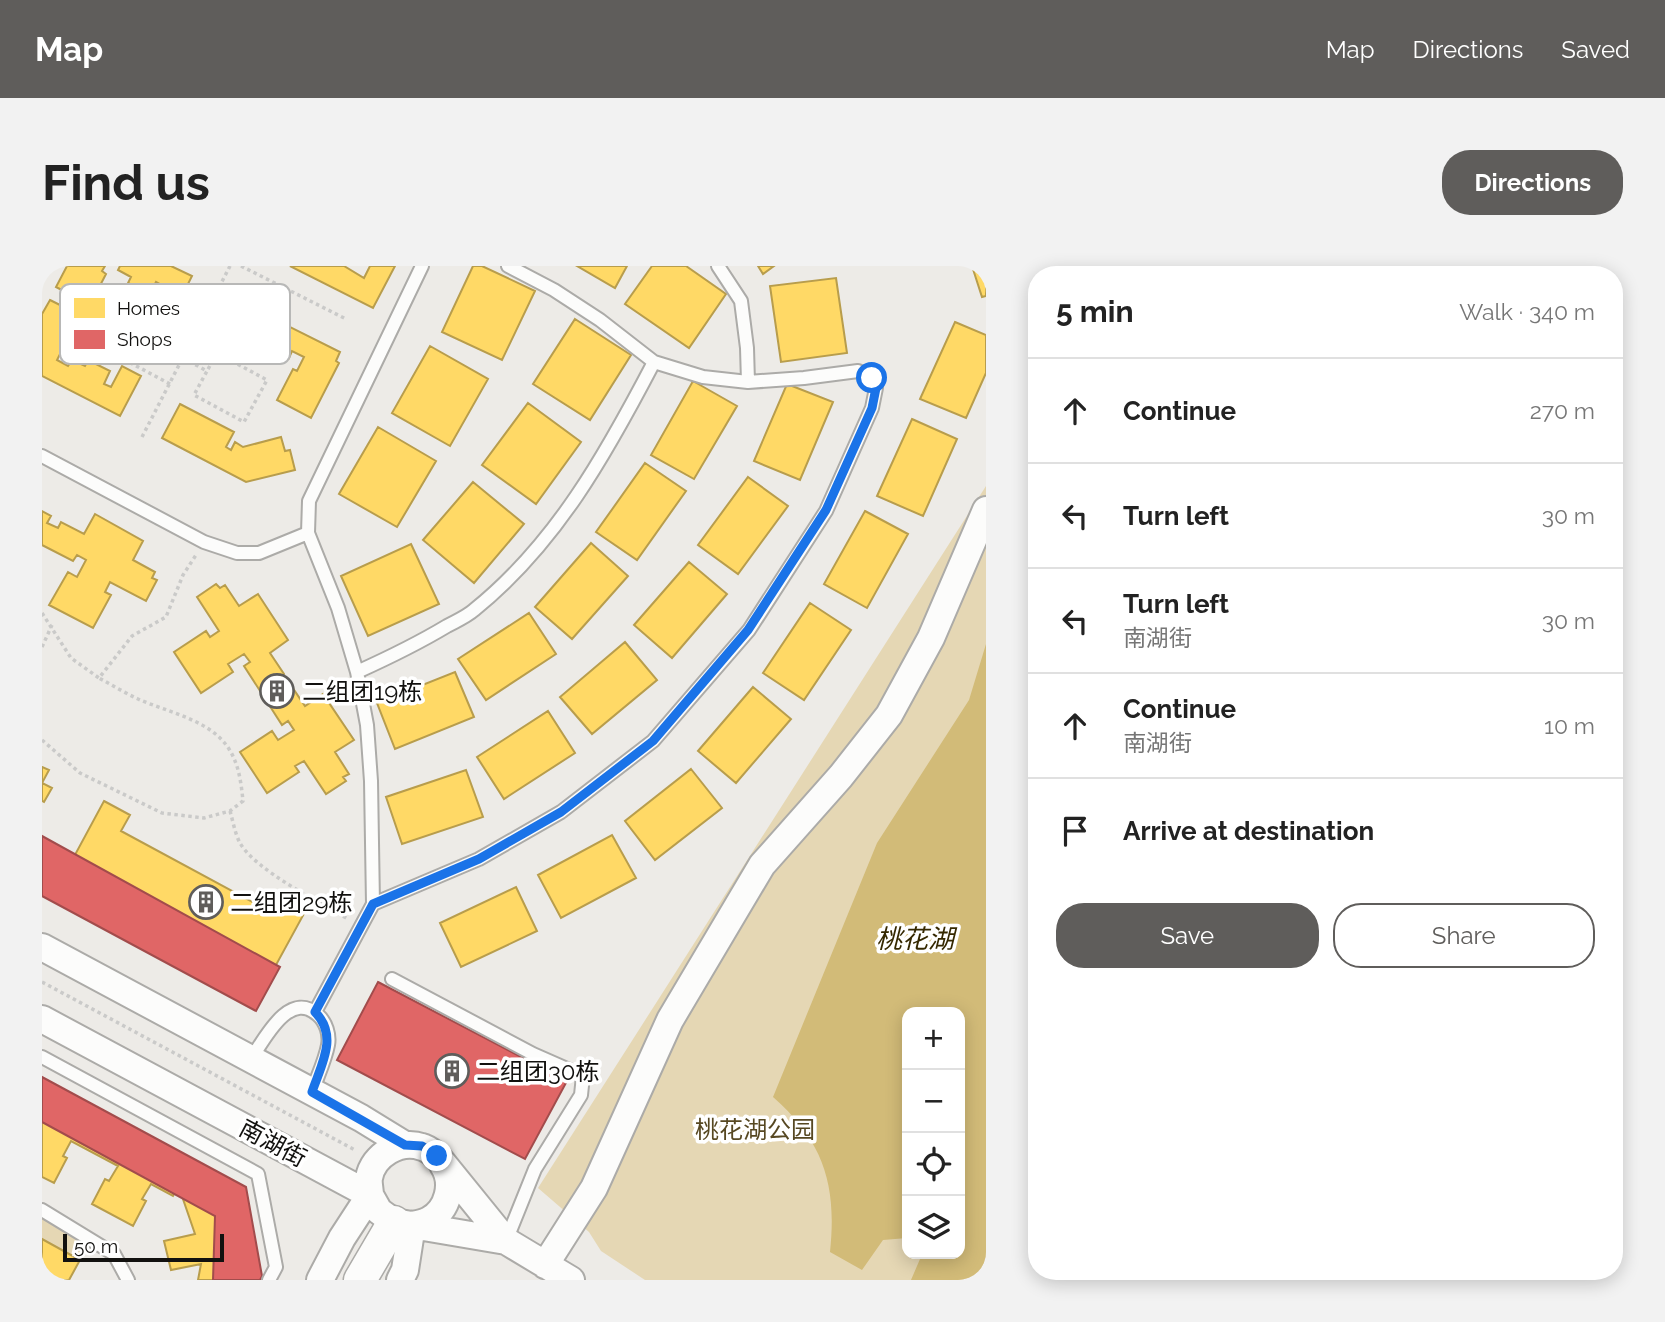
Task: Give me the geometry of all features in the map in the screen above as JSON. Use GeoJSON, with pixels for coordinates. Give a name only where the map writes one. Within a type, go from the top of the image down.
{"type":"FeatureCollection","features":[{"type":"Feature","properties":{"kind":"street"},"geometry":{"type":"LineString","coordinates":[[545,1265],[594,1188],[670,1020],[762,865],[841,776],[889,715],[931,638],[986,509]]}},
{"type":"Feature","properties":{"kind":"street"},"geometry":{"type":"LineString","coordinates":[[42,947],[422,1149],[448,1171],[450,1190],[443,1207],[430,1220],[403,1224],[360,1280]]}},
{"type":"Feature","properties":{"kind":"street","name":"南湖街"},"geometry":{"type":"LineString","coordinates":[[42,1019],[370,1195],[379,1212],[403,1224]]}},
{"type":"Feature","properties":{"kind":"street"},"geometry":{"type":"LineString","coordinates":[[320,1280],[342,1238],[370,1195],[369,1178],[376,1162],[388,1150],[422,1149],[506,1241],[571,1280]]}},
{"type":"Feature","properties":{"kind":"street"},"geometry":{"type":"LineString","coordinates":[[403,1224],[506,1241]]}},
{"type":"Feature","properties":{"kind":"street"},"geometry":{"type":"LineString","coordinates":[[400,1280],[405,1270],[403,1224]]}},
{"type":"Feature","properties":{"kind":"lane"},"geometry":{"type":"LineString","coordinates":[[315,1012],[373,904],[371,781],[367,725],[357,672],[338,608],[308,533],[309,500],[422,266]]}},
{"type":"Feature","properties":{"kind":"lane"},"geometry":{"type":"LineString","coordinates":[[373,904],[479,859],[561,812],[653,741],[748,630],[826,510],[872,408],[876,388],[872,378],[858,371],[748,382],[703,377],[654,362],[600,320],[554,290],[508,266]]}},
{"type":"Feature","properties":{"kind":"lane"},"geometry":{"type":"LineString","coordinates":[[718,266],[741,301],[748,382]]}},
{"type":"Feature","properties":{"kind":"lane"},"geometry":{"type":"LineString","coordinates":[[357,672],[405,651],[473,612],[529,560],[611,444],[654,362]]}},
{"type":"Feature","properties":{"kind":"lane"},"geometry":{"type":"LineString","coordinates":[[42,456],[204,542],[237,553],[259,553],[308,533]]}},
{"type":"Feature","properties":{"kind":"lane"},"geometry":{"type":"LineString","coordinates":[[392,979],[533,1054],[583,1076],[581,1095],[535,1169],[506,1241]]}},
{"type":"Feature","properties":{"kind":"lane"},"geometry":{"type":"LineString","coordinates":[[251,1059],[279,1018],[289,1011],[302,1008],[315,1012],[323,1020],[328,1044],[312,1092]]}},
{"type":"Feature","properties":{"kind":"lane"},"geometry":{"type":"LineString","coordinates":[[42,1057],[258,1174],[276,1268],[270,1280]]}},
{"type":"Feature","properties":{"kind":"lane"},"geometry":{"type":"LineString","coordinates":[[42,1210],[114,1254],[128,1280]]}},
{"type":"Feature","properties":{"kind":"path"},"geometry":{"type":"LineString","coordinates":[[221,284],[230,266]]}},
{"type":"Feature","properties":{"kind":"path"},"geometry":{"type":"LineString","coordinates":[[241,266],[277,284]]}},
{"type":"Feature","properties":{"kind":"path"},"geometry":{"type":"LineString","coordinates":[[290,291],[346,319]]}},
{"type":"Feature","properties":{"kind":"path"},"geometry":{"type":"LineString","coordinates":[[134,364],[170,383]]}},
{"type":"Feature","properties":{"kind":"path"},"geometry":{"type":"LineString","coordinates":[[142,437],[180,364]]}},
{"type":"Feature","properties":{"kind":"path"},"geometry":{"type":"LineString","coordinates":[[194,364],[207,371]]}},
{"type":"Feature","properties":{"kind":"path"},"geometry":{"type":"LineString","coordinates":[[211,364],[194,395],[244,422],[267,380],[237,364]]}},
{"type":"Feature","properties":{"kind":"path"},"geometry":{"type":"LineString","coordinates":[[99,678],[132,636],[166,617],[183,575],[204,542]]}},
{"type":"Feature","properties":{"kind":"path"},"geometry":{"type":"LineString","coordinates":[[42,613],[71,658],[99,678],[140,700],[182,715],[206,728],[228,746],[239,771],[243,801],[230,811],[204,818],[162,813],[80,773],[42,740]]}},
{"type":"Feature","properties":{"kind":"path"},"geometry":{"type":"LineString","coordinates":[[42,647],[52,625]]}},
{"type":"Feature","properties":{"kind":"path"},"geometry":{"type":"LineString","coordinates":[[230,811],[240,844],[261,864],[289,885],[361,926]]}},
{"type":"Feature","properties":{"kind":"path"},"geometry":{"type":"LineString","coordinates":[[42,982],[376,1162]]}},
{"type":"Feature","properties":{"kind":"green space","name":"桃花湖公园"},"geometry":{"type":"Polygon","coordinates":[[[986,486],[986,1280],[645,1280],[601,1251],[589,1232],[538,1188],[986,486]]]}},
{"type":"Feature","properties":{"kind":"green space"},"geometry":{"type":"Polygon","coordinates":[[[42,1218],[87,1245],[80,1260],[42,1239],[42,1218]]]}},
{"type":"Feature","properties":{"kind":"water","name":"桃花湖"},"geometry":{"type":"Polygon","coordinates":[[[986,644],[986,1280],[911,1280],[920,1259],[965,1259],[965,1007],[902,1007],[902,1238],[883,1240],[862,1270],[830,1252],[831,1206],[823,1166],[804,1131],[773,1097],[877,843],[969,700],[986,644]]]}},
{"type":"Feature","properties":{"kind":"building: Homes"},"geometry":{"type":"Polygon","coordinates":[[[67,266],[105,266],[102,271],[106,274],[101,284],[60,284],[60,289],[56,287],[67,266]]]}},
{"type":"Feature","properties":{"kind":"building: Homes"},"geometry":{"type":"Polygon","coordinates":[[[120,266],[171,266],[192,276],[188,284],[130,284],[128,283],[131,277],[118,270],[120,266]]]}},
{"type":"Feature","properties":{"kind":"building: Homes"},"geometry":{"type":"Polygon","coordinates":[[[290,266],[344,266],[364,278],[370,266],[395,266],[373,308],[290,266]]]}},
{"type":"Feature","properties":{"kind":"building: Homes"},"geometry":{"type":"Polygon","coordinates":[[[473,266],[482,266],[535,291],[502,360],[442,332],[473,266]]]}},
{"type":"Feature","properties":{"kind":"building: Homes"},"geometry":{"type":"Polygon","coordinates":[[[577,266],[627,266],[615,288],[577,266]]]}},
{"type":"Feature","properties":{"kind":"building: Homes"},"geometry":{"type":"Polygon","coordinates":[[[652,266],[686,266],[726,294],[689,348],[625,304],[652,266]]]}},
{"type":"Feature","properties":{"kind":"building: Homes"},"geometry":{"type":"Polygon","coordinates":[[[758,266],[774,266],[763,274],[758,266]]]}},
{"type":"Feature","properties":{"kind":"building: Homes"},"geometry":{"type":"Polygon","coordinates":[[[972,266],[986,266],[986,296],[982,297],[972,266]]]}},
{"type":"Feature","properties":{"kind":"building: Homes"},"geometry":{"type":"Polygon","coordinates":[[[836,278],[847,353],[781,362],[770,286],[836,278]]]}},
{"type":"Feature","properties":{"kind":"building: Homes"},"geometry":{"type":"Polygon","coordinates":[[[50,300],[60,305],[60,354],[57,360],[60,364],[96,364],[110,371],[104,384],[111,387],[122,366],[141,376],[120,416],[42,376],[42,314],[50,300]]]}},
{"type":"Feature","properties":{"kind":"building: Homes"},"geometry":{"type":"Polygon","coordinates":[[[575,319],[631,355],[590,420],[533,384],[575,319]]]}},
{"type":"Feature","properties":{"kind":"building: Homes"},"geometry":{"type":"Polygon","coordinates":[[[955,322],[986,335],[986,373],[966,418],[920,399],[955,322]]]}},
{"type":"Feature","properties":{"kind":"building: Homes"},"geometry":{"type":"Polygon","coordinates":[[[290,327],[340,352],[336,361],[339,363],[311,418],[277,400],[293,369],[297,371],[304,357],[292,351],[290,356],[290,327]]]}},
{"type":"Feature","properties":{"kind":"building: Homes"},"geometry":{"type":"Polygon","coordinates":[[[430,346],[488,379],[450,446],[392,413],[430,346]]]}},
{"type":"Feature","properties":{"kind":"building: Homes"},"geometry":{"type":"Polygon","coordinates":[[[693,381],[737,406],[694,479],[651,455],[693,381]]]}},
{"type":"Feature","properties":{"kind":"building: Homes"},"geometry":{"type":"Polygon","coordinates":[[[787,384],[833,402],[800,480],[754,461],[787,384]]]}},
{"type":"Feature","properties":{"kind":"building: Homes"},"geometry":{"type":"Polygon","coordinates":[[[528,403],[581,442],[536,504],[482,465],[528,403]]]}},
{"type":"Feature","properties":{"kind":"building: Homes"},"geometry":{"type":"Polygon","coordinates":[[[180,404],[234,432],[226,447],[231,450],[235,442],[243,447],[281,437],[285,451],[290,450],[295,470],[246,482],[162,438],[180,404]]]}},
{"type":"Feature","properties":{"kind":"building: Homes"},"geometry":{"type":"Polygon","coordinates":[[[912,419],[957,439],[923,516],[877,496],[912,419]]]}},
{"type":"Feature","properties":{"kind":"building: Homes"},"geometry":{"type":"Polygon","coordinates":[[[378,427],[436,461],[397,527],[339,494],[378,427]]]}},
{"type":"Feature","properties":{"kind":"building: Homes"},"geometry":{"type":"Polygon","coordinates":[[[645,463],[686,491],[637,560],[596,532],[645,463]]]}},
{"type":"Feature","properties":{"kind":"building: Homes"},"geometry":{"type":"Polygon","coordinates":[[[748,477],[788,506],[738,574],[698,545],[748,477]]]}},
{"type":"Feature","properties":{"kind":"building: Homes"},"geometry":{"type":"Polygon","coordinates":[[[473,482],[524,524],[474,583],[423,540],[473,482]]]}},
{"type":"Feature","properties":{"kind":"building: Homes"},"geometry":{"type":"Polygon","coordinates":[[[42,511],[51,516],[47,523],[58,528],[61,522],[84,534],[95,514],[143,541],[133,560],[155,572],[152,578],[157,580],[146,601],[110,582],[105,592],[111,595],[93,628],[49,605],[68,572],[77,577],[86,560],[77,555],[73,561],[42,545],[42,511]]]}},
{"type":"Feature","properties":{"kind":"building: Homes"},"geometry":{"type":"Polygon","coordinates":[[[865,511],[908,534],[867,608],[824,584],[865,511]]]}},
{"type":"Feature","properties":{"kind":"building: Homes"},"geometry":{"type":"Polygon","coordinates":[[[591,543],[628,576],[572,639],[535,607],[591,543]]]}},
{"type":"Feature","properties":{"kind":"building: Homes"},"geometry":{"type":"Polygon","coordinates":[[[411,544],[439,604],[368,636],[341,576],[411,544]]]}},
{"type":"Feature","properties":{"kind":"building: Homes"},"geometry":{"type":"Polygon","coordinates":[[[689,562],[727,594],[672,658],[634,625],[689,562]]]}},
{"type":"Feature","properties":{"kind":"building: Homes","name":"二组团19栋"},"geometry":{"type":"Polygon","coordinates":[[[216,584],[220,588],[225,585],[239,606],[258,594],[288,640],[270,653],[284,674],[278,678],[284,688],[290,684],[305,706],[323,694],[354,740],[335,752],[349,774],[343,777],[346,781],[326,794],[304,761],[295,766],[299,772],[267,793],[240,752],[272,731],[278,740],[294,730],[288,721],[282,725],[244,666],[250,662],[244,654],[228,664],[233,672],[201,693],[174,652],[206,631],[210,637],[219,631],[197,597],[216,584]]]}},
{"type":"Feature","properties":{"kind":"building: Homes"},"geometry":{"type":"Polygon","coordinates":[[[810,603],[851,630],[804,700],[763,673],[810,603]]]}},
{"type":"Feature","properties":{"kind":"building: Homes"},"geometry":{"type":"Polygon","coordinates":[[[529,613],[556,654],[486,700],[458,659],[529,613]]]}},
{"type":"Feature","properties":{"kind":"building: Homes"},"geometry":{"type":"Polygon","coordinates":[[[625,642],[657,680],[592,734],[560,697],[625,642]]]}},
{"type":"Feature","properties":{"kind":"building: Homes"},"geometry":{"type":"Polygon","coordinates":[[[455,672],[474,717],[395,749],[377,703],[455,672]]]}},
{"type":"Feature","properties":{"kind":"building: Homes"},"geometry":{"type":"Polygon","coordinates":[[[753,687],[791,719],[736,783],[698,751],[753,687]]]}},
{"type":"Feature","properties":{"kind":"building: Homes"},"geometry":{"type":"Polygon","coordinates":[[[548,711],[575,753],[504,799],[477,757],[548,711]]]}},
{"type":"Feature","properties":{"kind":"building: Homes"},"geometry":{"type":"Polygon","coordinates":[[[42,767],[49,770],[42,783],[42,767]]]}},
{"type":"Feature","properties":{"kind":"building: Homes"},"geometry":{"type":"Polygon","coordinates":[[[691,769],[722,808],[655,860],[625,821],[691,769]]]}},
{"type":"Feature","properties":{"kind":"building: Homes"},"geometry":{"type":"Polygon","coordinates":[[[466,770],[483,817],[402,844],[386,797],[466,770]]]}},
{"type":"Feature","properties":{"kind":"building: Homes"},"geometry":{"type":"Polygon","coordinates":[[[42,783],[52,788],[44,802],[42,801],[42,783]]]}},
{"type":"Feature","properties":{"kind":"building: Homes","name":"二组团29栋"},"geometry":{"type":"Polygon","coordinates":[[[104,801],[130,815],[121,831],[269,911],[278,895],[306,910],[258,998],[214,974],[231,941],[121,882],[103,915],[56,890],[104,801]]]}},
{"type":"Feature","properties":{"kind":"building: Homes"},"geometry":{"type":"Polygon","coordinates":[[[612,835],[636,878],[561,918],[538,875],[612,835]]]}},
{"type":"Feature","properties":{"kind":"building: Homes"},"geometry":{"type":"Polygon","coordinates":[[[516,887],[537,931],[461,967],[440,923],[516,887]]]}},
{"type":"Feature","properties":{"kind":"building: Homes"},"geometry":{"type":"Polygon","coordinates":[[[42,1087],[50,1095],[57,1088],[70,1101],[62,1109],[64,1110],[61,1115],[72,1122],[80,1107],[90,1113],[87,1119],[125,1140],[129,1134],[142,1141],[134,1155],[148,1163],[156,1148],[170,1156],[166,1162],[186,1173],[173,1196],[151,1184],[142,1199],[146,1201],[133,1226],[92,1204],[105,1179],[109,1181],[118,1166],[71,1141],[63,1156],[67,1158],[54,1183],[42,1177],[42,1087]]]}},
{"type":"Feature","properties":{"kind":"building: Homes"},"geometry":{"type":"Polygon","coordinates":[[[197,1194],[200,1203],[214,1198],[217,1206],[223,1204],[230,1224],[250,1220],[256,1253],[230,1259],[231,1265],[237,1266],[236,1280],[198,1280],[201,1264],[171,1270],[164,1241],[195,1234],[183,1199],[197,1194]]]}},
{"type":"Feature","properties":{"kind":"building: Homes"},"geometry":{"type":"Polygon","coordinates":[[[42,1239],[80,1260],[69,1280],[42,1280],[42,1239]]]}},
{"type":"Feature","properties":{"kind":"building: Shops"},"geometry":{"type":"Polygon","coordinates":[[[42,836],[280,967],[256,1011],[42,896],[42,836]]]}},
{"type":"Feature","properties":{"kind":"building: Shops","name":"二组团30栋"},"geometry":{"type":"Polygon","coordinates":[[[378,982],[567,1081],[525,1159],[337,1060],[378,982]]]}},
{"type":"Feature","properties":{"kind":"building: Shops"},"geometry":{"type":"Polygon","coordinates":[[[42,1077],[246,1187],[262,1276],[260,1280],[213,1280],[215,1216],[42,1122],[42,1077]]]}},
{"type":"Feature","properties":{"kind":"place","name":"二组团19栋"},"geometry":{"type":"Point","coordinates":[277,691]}},
{"type":"Feature","properties":{"kind":"place","name":"二组团29栋"},"geometry":{"type":"Point","coordinates":[206,902]}},
{"type":"Feature","properties":{"kind":"place","name":"二组团30栋"},"geometry":{"type":"Point","coordinates":[452,1071]}},
{"type":"Feature","properties":{"kind":"route"},"geometry":{"type":"LineString","coordinates":[[437,1156],[422,1146],[405,1145],[312,1092],[328,1044],[323,1020],[315,1012],[373,904],[479,859],[561,812],[653,741],[748,630],[826,510],[872,408],[876,388],[872,378]]}}]}
